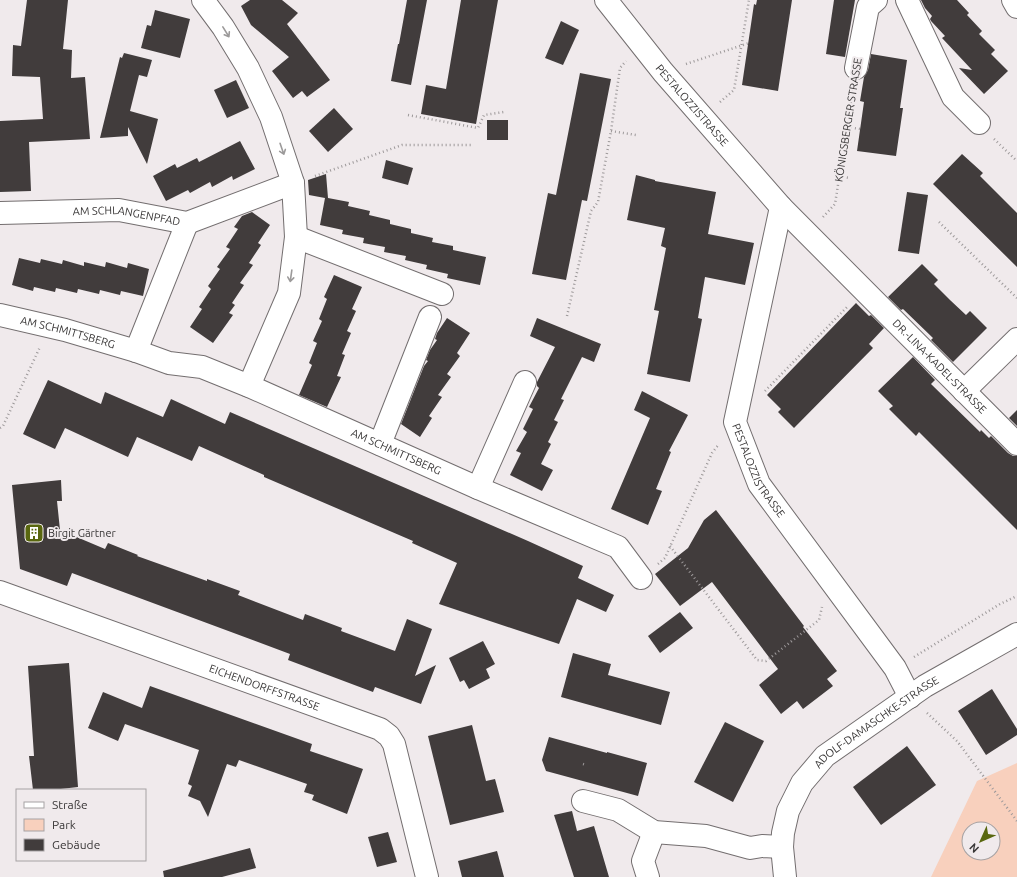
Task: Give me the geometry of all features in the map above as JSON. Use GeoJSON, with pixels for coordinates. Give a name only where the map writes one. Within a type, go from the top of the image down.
{"type":"FeatureCollection","features":[{"type":"Feature","properties":{"kind":"street"},"geometry":{"type":"LineString","coordinates":[[204,0],[223,27],[248,68],[270,117],[293,183],[296,237],[289,293],[249,386]]}},
{"type":"Feature","properties":{"kind":"street","name":"PESTALOZZISTRASSE"},"geometry":{"type":"LineString","coordinates":[[606,0],[663,72],[781,207],[863,289]]}},
{"type":"Feature","properties":{"kind":"street"},"geometry":{"type":"LineString","coordinates":[[907,0],[953,96],[978,123]]}},
{"type":"Feature","properties":{"kind":"street"},"geometry":{"type":"LineString","coordinates":[[1013,0],[1017,7]]}},
{"type":"Feature","properties":{"kind":"street","name":"KÖNIGSBERGER STRASSE"},"geometry":{"type":"LineString","coordinates":[[856,68],[872,4]]}},
{"type":"Feature","properties":{"kind":"street","name":"AM SCHLANGENPFAD"},"geometry":{"type":"LineString","coordinates":[[0,212],[119,210],[187,223],[293,183]]}},
{"type":"Feature","properties":{"kind":"street","name":"PESTALOZZISTRASSE"},"geometry":{"type":"LineString","coordinates":[[781,207],[735,422],[759,484],[895,668],[910,697]]}},
{"type":"Feature","properties":{"kind":"street"},"geometry":{"type":"LineString","coordinates":[[136,351],[187,223]]}},
{"type":"Feature","properties":{"kind":"street"},"geometry":{"type":"LineString","coordinates":[[296,237],[442,294]]}},
{"type":"Feature","properties":{"kind":"street","name":"DR.-LINA-KADEL-STRASSE"},"geometry":{"type":"LineString","coordinates":[[863,289],[1017,444]]}},
{"type":"Feature","properties":{"kind":"street","name":"AM SCHMITTSBERG"},"geometry":{"type":"LineString","coordinates":[[0,315],[65,330],[136,351],[169,363],[202,367],[249,386],[478,488],[618,548],[641,578]]}},
{"type":"Feature","properties":{"kind":"street"},"geometry":{"type":"LineString","coordinates":[[380,444],[430,317]]}},
{"type":"Feature","properties":{"kind":"street"},"geometry":{"type":"LineString","coordinates":[[964,391],[1017,339]]}},
{"type":"Feature","properties":{"kind":"street"},"geometry":{"type":"LineString","coordinates":[[478,488],[525,382]]}},
{"type":"Feature","properties":{"kind":"street","name":"EICHENDORFFSTRASSE"},"geometry":{"type":"LineString","coordinates":[[0,592],[380,729],[389,736],[394,744],[427,877]]}},
{"type":"Feature","properties":{"kind":"street","name":"ADOLF-DAMASCHKE-STRASSE"},"geometry":{"type":"LineString","coordinates":[[785,877],[782,847],[783,833],[788,811],[802,783],[825,756],[925,686],[1017,634]]}},
{"type":"Feature","properties":{"kind":"street"},"geometry":{"type":"LineString","coordinates":[[583,801],[618,810],[654,832],[706,836],[750,848],[762,846],[782,847]]}},
{"type":"Feature","properties":{"kind":"street"},"geometry":{"type":"LineString","coordinates":[[648,877],[643,862],[654,832]]}},
{"type":"Feature","properties":{"kind":"path"},"geometry":{"type":"LineString","coordinates":[[703,117],[734,90],[748,0]]}},
{"type":"Feature","properties":{"kind":"path"},"geometry":{"type":"LineString","coordinates":[[567,316],[591,211],[598,202],[620,68],[639,42]]}},
{"type":"Feature","properties":{"kind":"path"},"geometry":{"type":"LineString","coordinates":[[663,72],[749,43]]}},
{"type":"Feature","properties":{"kind":"path","name":"KÖNIGSBERGER STRASSE"},"geometry":{"type":"LineString","coordinates":[[807,233],[835,204],[856,68]]}},
{"type":"Feature","properties":{"kind":"path"},"geometry":{"type":"LineString","coordinates":[[408,115],[478,128],[484,115],[504,112]]}},
{"type":"Feature","properties":{"kind":"path"},"geometry":{"type":"LineString","coordinates":[[978,123],[1017,161]]}},
{"type":"Feature","properties":{"kind":"path"},"geometry":{"type":"LineString","coordinates":[[847,127],[860,129]]}},
{"type":"Feature","properties":{"kind":"path"},"geometry":{"type":"LineString","coordinates":[[611,130],[636,135]]}},
{"type":"Feature","properties":{"kind":"path"},"geometry":{"type":"LineString","coordinates":[[293,183],[402,145],[472,145]]}},
{"type":"Feature","properties":{"kind":"path"},"geometry":{"type":"LineString","coordinates":[[839,176],[849,178]]}},
{"type":"Feature","properties":{"kind":"path"},"geometry":{"type":"LineString","coordinates":[[939,222],[1017,298]]}},
{"type":"Feature","properties":{"kind":"path"},"geometry":{"type":"LineString","coordinates":[[762,394],[863,289]]}},
{"type":"Feature","properties":{"kind":"path"},"geometry":{"type":"LineString","coordinates":[[0,428],[3,426],[49,326]]}},
{"type":"Feature","properties":{"kind":"path"},"geometry":{"type":"LineString","coordinates":[[641,578],[665,558],[712,453],[735,422]]}},
{"type":"Feature","properties":{"kind":"path"},"geometry":{"type":"LineString","coordinates":[[670,546],[757,660],[766,661],[820,620],[823,603],[838,592]]}},
{"type":"Feature","properties":{"kind":"path"},"geometry":{"type":"LineString","coordinates":[[895,668],[1000,604],[1017,596]]}},
{"type":"Feature","properties":{"kind":"path"},"geometry":{"type":"LineString","coordinates":[[910,697],[957,740],[1017,822]]}},
{"type":"Feature","properties":{"kind":"green space"},"geometry":{"type":"Polygon","coordinates":[[[1017,763],[1017,877],[931,877],[977,781],[1017,763]]]}},
{"type":"Feature","properties":{"kind":"building"},"geometry":{"type":"Polygon","coordinates":[[[27,0],[68,0],[63,49],[72,50],[71,78],[85,77],[90,139],[29,142],[31,191],[0,192],[0,121],[43,119],[40,77],[12,76],[13,45],[21,46],[27,0]]]}},
{"type":"Feature","properties":{"kind":"building"},"geometry":{"type":"Polygon","coordinates":[[[250,0],[282,0],[298,13],[287,24],[330,80],[307,97],[302,91],[293,98],[272,71],[289,57],[251,25],[241,6],[250,0]]]}},
{"type":"Feature","properties":{"kind":"building"},"geometry":{"type":"Polygon","coordinates":[[[407,0],[427,0],[411,85],[391,81],[407,0]]]}},
{"type":"Feature","properties":{"kind":"building"},"geometry":{"type":"Polygon","coordinates":[[[461,0],[498,0],[476,124],[421,114],[426,85],[446,89],[461,0]]]}},
{"type":"Feature","properties":{"kind":"building"},"geometry":{"type":"Polygon","coordinates":[[[757,0],[792,0],[778,91],[742,85],[754,4],[756,5],[757,0]]]}},
{"type":"Feature","properties":{"kind":"building"},"geometry":{"type":"Polygon","coordinates":[[[834,0],[855,0],[845,57],[826,54],[834,0]]]}},
{"type":"Feature","properties":{"kind":"building"},"geometry":{"type":"Polygon","coordinates":[[[921,0],[957,0],[969,13],[967,15],[982,31],[979,34],[995,50],[991,54],[1008,71],[984,94],[959,68],[972,70],[942,38],[945,36],[931,21],[930,19],[932,16],[925,8],[921,0]]]}},
{"type":"Feature","properties":{"kind":"building"},"geometry":{"type":"Polygon","coordinates":[[[155,10],[190,19],[180,58],[141,48],[147,25],[151,26],[155,10]]]}},
{"type":"Feature","properties":{"kind":"building"},"geometry":{"type":"Polygon","coordinates":[[[561,21],[579,30],[563,65],[545,58],[561,21]]]}},
{"type":"Feature","properties":{"kind":"building"},"geometry":{"type":"Polygon","coordinates":[[[124,53],[152,60],[147,77],[139,75],[130,111],[158,119],[147,164],[128,127],[128,136],[100,138],[120,57],[122,58],[124,53]]]}},
{"type":"Feature","properties":{"kind":"building"},"geometry":{"type":"Polygon","coordinates":[[[871,54],[907,60],[900,108],[903,108],[896,156],[857,151],[864,102],[860,101],[864,77],[868,70],[871,54]]]}},
{"type":"Feature","properties":{"kind":"building"},"geometry":{"type":"Polygon","coordinates":[[[580,73],[611,79],[587,201],[582,200],[566,280],[532,274],[548,193],[556,195],[580,73]]]}},
{"type":"Feature","properties":{"kind":"building"},"geometry":{"type":"Polygon","coordinates":[[[236,80],[249,108],[227,118],[214,90],[236,80]]]}},
{"type":"Feature","properties":{"kind":"building"},"geometry":{"type":"Polygon","coordinates":[[[334,108],[353,129],[328,152],[309,131],[334,108]]]}},
{"type":"Feature","properties":{"kind":"building"},"geometry":{"type":"Polygon","coordinates":[[[487,120],[508,120],[508,140],[487,140],[487,120]]]}},
{"type":"Feature","properties":{"kind":"building"},"geometry":{"type":"Polygon","coordinates":[[[240,141],[255,169],[233,180],[232,176],[212,187],[210,182],[190,193],[188,190],[166,201],[153,176],[175,164],[177,168],[197,158],[199,162],[240,141]]]}},
{"type":"Feature","properties":{"kind":"building"},"geometry":{"type":"Polygon","coordinates":[[[962,154],[983,173],[980,176],[1017,213],[1017,267],[933,184],[962,154]]]}},
{"type":"Feature","properties":{"kind":"building"},"geometry":{"type":"Polygon","coordinates":[[[386,160],[413,168],[408,185],[382,178],[386,160]]]}},
{"type":"Feature","properties":{"kind":"building"},"geometry":{"type":"Polygon","coordinates":[[[326,174],[328,198],[349,202],[348,206],[370,211],[369,215],[390,220],[390,224],[411,229],[411,233],[433,238],[432,242],[453,246],[453,250],[486,257],[480,285],[447,278],[448,274],[426,269],[427,265],[405,260],[406,256],[384,252],[385,247],[363,243],[364,238],[342,234],[343,230],[320,225],[325,198],[309,195],[308,180],[326,174]]]}},
{"type":"Feature","properties":{"kind":"building"},"geometry":{"type":"Polygon","coordinates":[[[636,175],[655,181],[716,192],[708,234],[754,243],[745,285],[705,277],[698,318],[702,319],[690,382],[647,374],[659,311],[654,310],[666,248],[661,246],[665,228],[627,220],[636,175]]]}},
{"type":"Feature","properties":{"kind":"building"},"geometry":{"type":"Polygon","coordinates":[[[907,192],[928,195],[919,254],[898,251],[907,192]]]}},
{"type":"Feature","properties":{"kind":"building"},"geometry":{"type":"Polygon","coordinates":[[[252,212],[270,225],[258,243],[261,245],[249,263],[253,265],[240,283],[244,285],[232,303],[235,305],[229,313],[233,315],[213,343],[190,327],[202,309],[199,307],[211,289],[208,286],[220,269],[217,267],[230,249],[226,247],[238,229],[234,227],[242,216],[252,212]]]}},
{"type":"Feature","properties":{"kind":"building"},"geometry":{"type":"Polygon","coordinates":[[[19,258],[40,263],[41,259],[62,264],[63,260],[84,266],[84,262],[105,267],[106,262],[127,268],[128,263],[149,269],[143,296],[121,291],[120,295],[100,290],[99,294],[78,289],[77,293],[56,288],[55,292],[34,287],[33,291],[12,285],[19,258]]]}},
{"type":"Feature","properties":{"kind":"building"},"geometry":{"type":"Polygon","coordinates":[[[922,264],[938,280],[934,284],[950,300],[966,315],[970,311],[987,328],[953,362],[931,340],[933,338],[903,309],[901,310],[888,297],[922,264]]]}},
{"type":"Feature","properties":{"kind":"building"},"geometry":{"type":"Polygon","coordinates":[[[334,275],[362,287],[352,309],[356,311],[347,331],[351,333],[342,354],[345,355],[337,376],[341,377],[327,407],[299,395],[312,365],[309,363],[317,343],[313,341],[322,321],[319,319],[327,299],[324,297],[334,275]]]}},
{"type":"Feature","properties":{"kind":"building"},"geometry":{"type":"Polygon","coordinates":[[[856,303],[884,328],[869,344],[873,348],[794,428],[778,412],[781,409],[767,395],[856,303]]]}},
{"type":"Feature","properties":{"kind":"building"},"geometry":{"type":"Polygon","coordinates":[[[447,318],[470,333],[457,353],[460,356],[447,374],[451,377],[438,395],[442,397],[429,416],[432,418],[420,437],[401,424],[424,366],[428,361],[426,360],[430,350],[437,340],[435,339],[437,333],[447,318]]]}},
{"type":"Feature","properties":{"kind":"building"},"geometry":{"type":"Polygon","coordinates":[[[537,318],[601,344],[594,362],[582,357],[561,399],[564,400],[554,420],[558,422],[548,442],[551,444],[541,464],[553,470],[542,491],[510,475],[521,453],[516,451],[527,432],[523,429],[533,409],[529,407],[539,388],[537,386],[537,382],[555,347],[530,336],[537,318]]]}},
{"type":"Feature","properties":{"kind":"building"},"geometry":{"type":"Polygon","coordinates":[[[913,357],[935,380],[931,384],[980,432],[981,430],[989,438],[991,436],[1008,453],[1013,456],[1017,456],[1017,530],[919,432],[916,436],[889,409],[893,406],[878,391],[913,357]]]}},
{"type":"Feature","properties":{"kind":"building"},"geometry":{"type":"Polygon","coordinates":[[[48,380],[101,404],[105,392],[163,417],[171,399],[225,424],[230,412],[583,566],[578,578],[614,595],[606,612],[577,599],[559,644],[439,604],[457,563],[412,543],[413,541],[264,477],[264,475],[199,446],[192,461],[137,437],[128,457],[65,428],[55,449],[23,434],[48,380]]]}},
{"type":"Feature","properties":{"kind":"building"},"geometry":{"type":"Polygon","coordinates":[[[642,391],[688,415],[669,451],[671,452],[656,489],[662,491],[648,525],[611,509],[650,418],[634,410],[642,391]]]}},
{"type":"Feature","properties":{"kind":"building"},"geometry":{"type":"Polygon","coordinates":[[[1017,410],[1017,426],[1009,418],[1017,410]]]}},
{"type":"Feature","properties":{"kind":"building"},"geometry":{"type":"Polygon","coordinates":[[[61,480],[62,501],[57,501],[60,530],[105,549],[108,543],[138,555],[137,556],[240,591],[238,595],[303,620],[305,614],[342,628],[341,631],[395,651],[407,619],[432,629],[415,676],[436,665],[421,704],[375,687],[373,692],[288,660],[290,654],[72,573],[67,586],[20,569],[12,485],[61,480]]]}},
{"type":"Feature","properties":{"kind":"building"},"geometry":{"type":"Polygon","coordinates":[[[716,510],[837,671],[827,679],[833,686],[803,709],[797,701],[781,714],[759,685],[778,669],[712,582],[680,606],[655,574],[688,548],[704,520],[716,510]]]}},
{"type":"Feature","properties":{"kind":"building"},"geometry":{"type":"Polygon","coordinates":[[[680,612],[693,628],[660,653],[648,636],[680,612]]]}},
{"type":"Feature","properties":{"kind":"building"},"geometry":{"type":"Polygon","coordinates":[[[483,641],[495,664],[486,669],[490,678],[469,689],[464,680],[460,682],[449,658],[483,641]]]}},
{"type":"Feature","properties":{"kind":"building"},"geometry":{"type":"Polygon","coordinates":[[[573,653],[611,664],[608,675],[670,692],[661,725],[561,697],[573,653]]]}},
{"type":"Feature","properties":{"kind":"building"},"geometry":{"type":"Polygon","coordinates":[[[69,663],[78,787],[61,789],[33,789],[29,756],[34,756],[28,666],[69,663]]]}},
{"type":"Feature","properties":{"kind":"building"},"geometry":{"type":"Polygon","coordinates":[[[150,686],[312,744],[310,751],[363,769],[347,814],[312,800],[314,795],[304,792],[307,784],[239,760],[236,767],[227,764],[208,817],[200,801],[188,796],[192,786],[188,784],[199,750],[125,724],[118,741],[88,728],[103,692],[142,708],[150,686]]]}},
{"type":"Feature","properties":{"kind":"building"},"geometry":{"type":"Polygon","coordinates":[[[992,689],[1017,729],[1017,735],[986,755],[958,711],[992,689]]]}},
{"type":"Feature","properties":{"kind":"building"},"geometry":{"type":"Polygon","coordinates":[[[725,722],[764,741],[733,802],[694,782],[725,722]]]}},
{"type":"Feature","properties":{"kind":"building"},"geometry":{"type":"Polygon","coordinates":[[[472,725],[486,781],[495,779],[504,812],[450,825],[428,736],[472,725]]]}},
{"type":"Feature","properties":{"kind":"building"},"geometry":{"type":"Polygon","coordinates":[[[549,737],[647,763],[638,796],[546,771],[542,760],[549,737]]]}},
{"type":"Feature","properties":{"kind":"building"},"geometry":{"type":"Polygon","coordinates":[[[907,746],[936,785],[881,825],[853,787],[907,746]]]}},
{"type":"Feature","properties":{"kind":"building"},"geometry":{"type":"Polygon","coordinates":[[[572,811],[577,831],[594,826],[609,877],[574,877],[554,815],[572,811]]]}},
{"type":"Feature","properties":{"kind":"building"},"geometry":{"type":"Polygon","coordinates":[[[388,832],[397,862],[377,867],[368,837],[388,832]]]}},
{"type":"Feature","properties":{"kind":"building"},"geometry":{"type":"Polygon","coordinates":[[[250,848],[256,868],[222,877],[164,877],[163,871],[250,848]]]}},
{"type":"Feature","properties":{"kind":"building"},"geometry":{"type":"Polygon","coordinates":[[[497,851],[504,877],[462,877],[458,861],[497,851]]]}},
{"type":"Feature","properties":{"kind":"place","name":"Birgit Gärtner"},"geometry":{"type":"Point","coordinates":[34,533]}}]}
